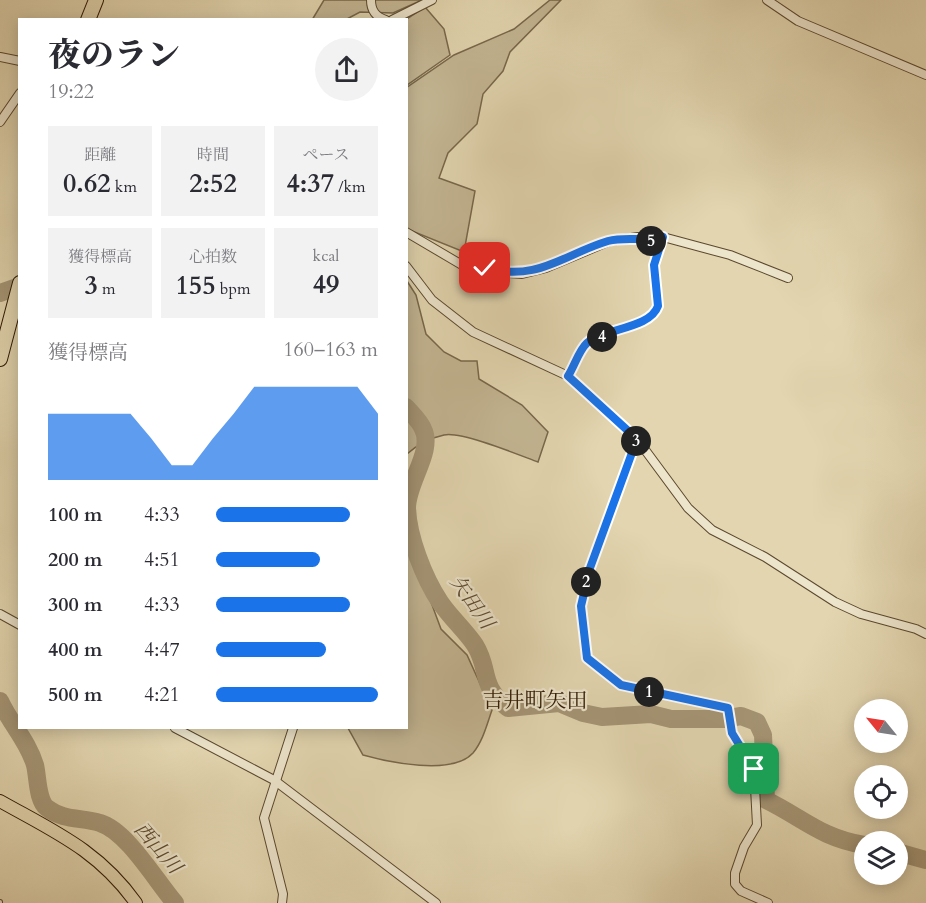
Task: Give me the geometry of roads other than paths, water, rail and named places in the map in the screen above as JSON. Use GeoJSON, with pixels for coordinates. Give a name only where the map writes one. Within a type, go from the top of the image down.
{"type":"FeatureCollection","features":[{"type":"Feature","properties":{"kind":"highway"},"geometry":{"type":"LineString","coordinates":[[89,18],[96,0]]}},
{"type":"Feature","properties":{"kind":"highway"},"geometry":{"type":"LineString","coordinates":[[0,359],[18,291]]}},
{"type":"Feature","properties":{"kind":"main road"},"geometry":{"type":"LineString","coordinates":[[0,801],[92,854],[120,881],[136,903]]}},
{"type":"Feature","properties":{"kind":"street"},"geometry":{"type":"LineString","coordinates":[[371,0],[371,7],[377,16],[382,18]]}},
{"type":"Feature","properties":{"kind":"street"},"geometry":{"type":"LineString","coordinates":[[396,18],[432,0]]}},
{"type":"Feature","properties":{"kind":"street"},"geometry":{"type":"LineString","coordinates":[[768,0],[798,21],[926,75]]}},
{"type":"Feature","properties":{"kind":"street"},"geometry":{"type":"LineString","coordinates":[[0,57],[18,61]]}},
{"type":"Feature","properties":{"kind":"street"},"geometry":{"type":"LineString","coordinates":[[0,122],[18,96]]}},
{"type":"Feature","properties":{"kind":"street"},"geometry":{"type":"LineString","coordinates":[[408,233],[462,265],[522,274],[546,268],[610,241],[638,237],[650,241],[663,237],[730,255],[789,278]]}},
{"type":"Feature","properties":{"kind":"street"},"geometry":{"type":"LineString","coordinates":[[568,376],[587,343],[641,322],[656,312],[658,306],[654,265],[663,237]]}},
{"type":"Feature","properties":{"kind":"street"},"geometry":{"type":"LineString","coordinates":[[408,269],[432,300],[473,332],[568,376],[637,439],[697,518],[712,530],[765,557],[835,602],[861,614],[916,629],[926,634]]}},
{"type":"Feature","properties":{"kind":"street"},"geometry":{"type":"LineString","coordinates":[[637,439],[590,568],[583,596],[581,606],[587,658],[621,685],[728,708],[732,733],[754,769],[757,825],[744,847],[735,873],[735,884],[741,891],[768,903]]}},
{"type":"Feature","properties":{"kind":"street"},"geometry":{"type":"LineString","coordinates":[[0,614],[18,624]]}},
{"type":"Feature","properties":{"kind":"street"},"geometry":{"type":"LineString","coordinates":[[177,729],[274,780],[436,903]]}},
{"type":"Feature","properties":{"kind":"street"},"geometry":{"type":"LineString","coordinates":[[282,903],[283,894],[264,818],[274,780],[293,729]]}},
{"type":"Feature","properties":{"kind":"waterway","name":"矢田川"},"geometry":{"type":"LineString","coordinates":[[0,293],[18,287]]}},
{"type":"Feature","properties":{"kind":"waterway","name":"矢田川"},"geometry":{"type":"LineString","coordinates":[[408,409],[420,423],[425,438],[423,457],[408,498]]}},
{"type":"Feature","properties":{"kind":"waterway","name":"矢田川"},"geometry":{"type":"LineString","coordinates":[[408,519],[414,544],[434,592],[444,608],[475,645],[492,692],[508,708],[559,703],[583,713],[602,717],[651,714],[671,719],[723,719],[741,716],[757,722],[763,735],[766,800],[836,838],[854,843]]}},
{"type":"Feature","properties":{"kind":"waterway","name":"西山川"},"geometry":{"type":"LineString","coordinates":[[0,701],[32,756],[41,800],[47,808],[60,815],[93,821],[110,828],[131,846],[175,903]]}},
{"type":"Feature","properties":{"kind":"waterway","name":"矢田川"},"geometry":{"type":"LineString","coordinates":[[908,855],[926,860]]}},
{"type":"Feature","properties":{"kind":"district","name":"吉井町矢田"},"geometry":{"type":"Point","coordinates":[535,700]}}]}
